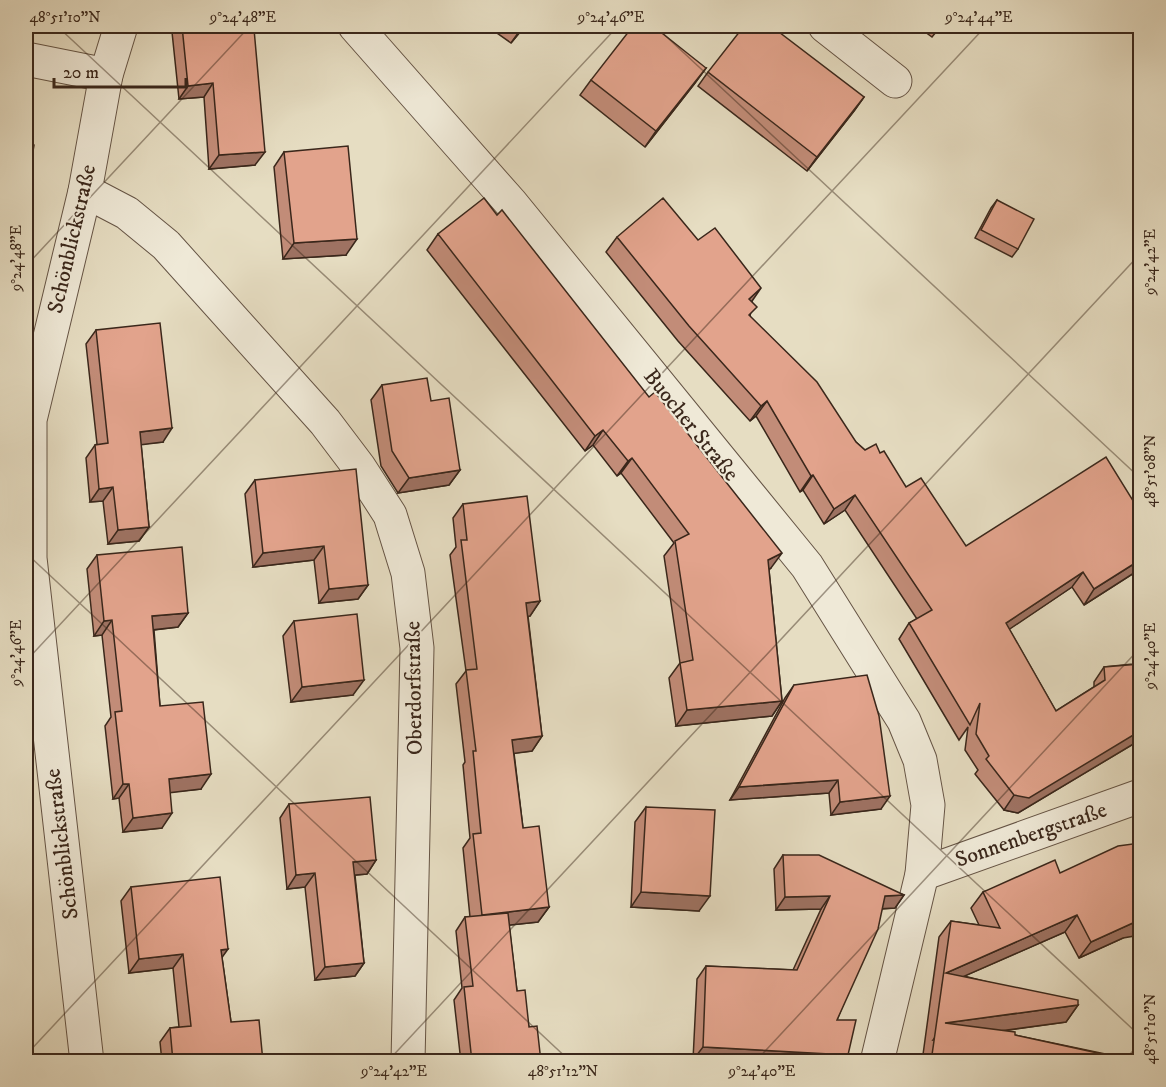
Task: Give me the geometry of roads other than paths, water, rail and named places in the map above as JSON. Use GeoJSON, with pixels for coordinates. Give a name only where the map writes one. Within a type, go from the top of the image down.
{"type":"FeatureCollection","features":[{"type":"Feature","properties":{"kind":"street","name":"Schönblickstraße"},"geometry":{"type":"LineString","coordinates":[[87,1062],[30,558],[30,420],[85,191],[106,75],[121,26]]}},
{"type":"Feature","properties":{"kind":"street","name":"Buocher Straße"},"geometry":{"type":"LineString","coordinates":[[356,26],[511,203],[807,566],[904,721],[920,760],[928,805],[922,874],[877,1062]]}},
{"type":"Feature","properties":{"kind":"street"},"geometry":{"type":"LineString","coordinates":[[825,26],[895,81]]}},
{"type":"Feature","properties":{"kind":"street"},"geometry":{"type":"LineString","coordinates":[[26,59],[106,75]]}},
{"type":"Feature","properties":{"kind":"street","name":"Oberdorfstraße"},"geometry":{"type":"LineString","coordinates":[[85,191],[128,213],[166,245],[325,422],[360,467],[390,515],[408,573],[417,648],[408,1062]]}},
{"type":"Feature","properties":{"kind":"street","name":"Sonnenbergstraße"},"geometry":{"type":"LineString","coordinates":[[922,874],[1140,796]]}}]}
